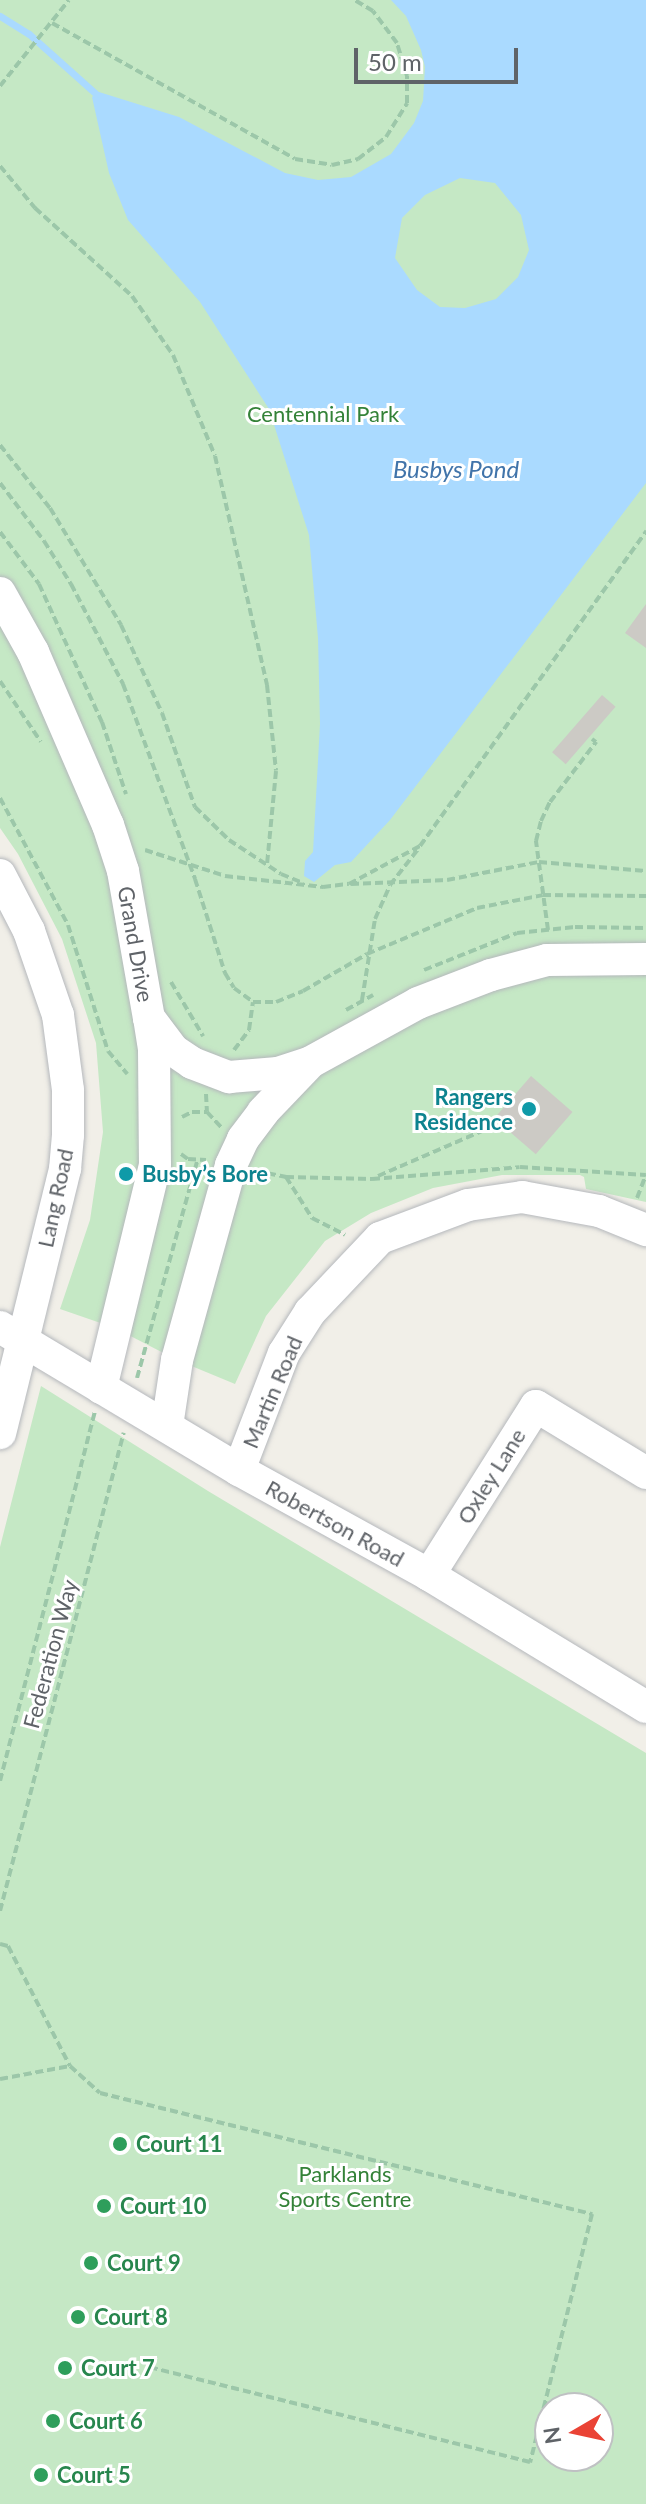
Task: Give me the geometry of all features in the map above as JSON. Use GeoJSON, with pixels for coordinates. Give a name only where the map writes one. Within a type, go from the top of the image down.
{"type":"FeatureCollection","features":[{"type":"Feature","properties":{"kind":"street","name":"Grand Drive"},"geometry":{"type":"LineString","coordinates":[[0,593],[39,665],[108,825],[123,871],[149,1018],[173,1050],[214,1073],[252,1077],[309,1063],[418,1003],[491,975],[547,960],[646,959]]}},
{"type":"Feature","properties":{"kind":"street","name":"Lang Road"},"geometry":{"type":"LineString","coordinates":[[0,875],[46,975],[60,1026],[68,1090],[65,1169],[11,1334],[0,1433]]}},
{"type":"Feature","properties":{"kind":"street"},"geometry":{"type":"LineString","coordinates":[[101,1388],[166,1115],[149,1018]]}},
{"type":"Feature","properties":{"kind":"street"},"geometry":{"type":"LineString","coordinates":[[167,1426],[177,1360],[222,1161],[309,1063]]}},
{"type":"Feature","properties":{"kind":"street","name":"Martin Road"},"geometry":{"type":"LineString","coordinates":[[239,1470],[284,1353],[310,1312],[380,1238],[468,1205],[522,1197],[599,1211],[646,1230]]}},
{"type":"Feature","properties":{"kind":"street","name":"Robertson Road"},"geometry":{"type":"LineString","coordinates":[[11,1334],[239,1470],[429,1575],[646,1707]]}},
{"type":"Feature","properties":{"kind":"street","name":"Oxley Lane"},"geometry":{"type":"LineString","coordinates":[[429,1575],[536,1406],[646,1473]]}},
{"type":"Feature","properties":{"kind":"path"},"geometry":{"type":"LineString","coordinates":[[0,86],[69,0]]}},
{"type":"Feature","properties":{"kind":"path"},"geometry":{"type":"LineString","coordinates":[[52,23],[295,159],[332,165],[358,159],[386,137],[407,103],[407,76],[397,43],[373,11],[355,0]]}},
{"type":"Feature","properties":{"kind":"path"},"geometry":{"type":"LineString","coordinates":[[0,166],[35,208],[132,296],[173,355],[215,456],[267,685],[276,771],[267,864]]}},
{"type":"Feature","properties":{"kind":"path"},"geometry":{"type":"LineString","coordinates":[[0,445],[50,508],[121,625],[162,713],[195,807],[229,840],[281,874],[309,886]]}},
{"type":"Feature","properties":{"kind":"path"},"geometry":{"type":"LineString","coordinates":[[0,483],[44,541],[71,584],[123,684],[190,864],[225,973],[234,988],[253,1002],[276,1002],[303,991],[367,954],[477,908],[543,895],[646,896]]}},
{"type":"Feature","properties":{"kind":"path"},"geometry":{"type":"LineString","coordinates":[[362,1000],[375,919],[390,885],[646,531]]}},
{"type":"Feature","properties":{"kind":"path"},"geometry":{"type":"LineString","coordinates":[[0,532],[39,584],[102,722],[130,807]]}},
{"type":"Feature","properties":{"kind":"path"},"geometry":{"type":"LineString","coordinates":[[548,930],[536,841],[550,802],[596,742],[592,739]]}},
{"type":"Feature","properties":{"kind":"path"},"geometry":{"type":"LineString","coordinates":[[0,798],[2,807],[68,925],[108,1051],[166,1115],[200,1111],[215,1117],[223,1132]]}},
{"type":"Feature","properties":{"kind":"path"},"geometry":{"type":"LineString","coordinates":[[140,836],[147,864]]}},
{"type":"Feature","properties":{"kind":"path"},"geometry":{"type":"LineString","coordinates":[[349,884],[420,846]]}},
{"type":"Feature","properties":{"kind":"path"},"geometry":{"type":"LineString","coordinates":[[144,850],[225,876],[309,886],[390,885],[447,880],[539,862],[646,871]]}},
{"type":"Feature","properties":{"kind":"path"},"geometry":{"type":"LineString","coordinates":[[411,976],[481,945],[517,933],[646,928]]}},
{"type":"Feature","properties":{"kind":"path"},"geometry":{"type":"LineString","coordinates":[[169,979],[206,1040]]}},
{"type":"Feature","properties":{"kind":"path"},"geometry":{"type":"LineString","coordinates":[[335,1016],[374,994]]}},
{"type":"Feature","properties":{"kind":"path"},"geometry":{"type":"LineString","coordinates":[[244,1056],[231,1055],[249,1030],[253,1002]]}},
{"type":"Feature","properties":{"kind":"path"},"geometry":{"type":"LineString","coordinates":[[372,1179],[491,1127]]}},
{"type":"Feature","properties":{"kind":"path"},"geometry":{"type":"LineString","coordinates":[[175,1145],[188,1159],[222,1161],[286,1177],[372,1179],[520,1167],[646,1175]]}},
{"type":"Feature","properties":{"kind":"path","name":"Federation Way"},"geometry":{"type":"LineString","coordinates":[[0,1911],[145,1342],[197,1161]]}},
{"type":"Feature","properties":{"kind":"path"},"geometry":{"type":"LineString","coordinates":[[286,1177],[312,1218],[348,1237],[364,1253]]}},
{"type":"Feature","properties":{"kind":"path","name":"Federation Way"},"geometry":{"type":"LineString","coordinates":[[0,1781],[101,1388]]}},
{"type":"Feature","properties":{"kind":"path"},"geometry":{"type":"LineString","coordinates":[[0,1944],[8,1946],[70,2066],[100,2093],[592,2214],[530,2462],[153,2368]]}},
{"type":"Feature","properties":{"kind":"path"},"geometry":{"type":"LineString","coordinates":[[0,2079],[70,2066]]}},
{"type":"Feature","properties":{"kind":"green space","name":"Centennial Park"},"geometry":{"type":"Polygon","coordinates":[[[0,0],[646,0],[646,1202],[586,1189],[584,1177],[580,1175],[502,1175],[433,1188],[371,1213],[325,1241],[266,1316],[235,1384],[177,1360],[115,1328],[60,1309],[90,1220],[103,1132],[96,1043],[62,939],[18,854],[0,828],[0,0]]]}},
{"type":"Feature","properties":{"kind":"green space","name":"Parklands Sports Centre"},"geometry":{"type":"Polygon","coordinates":[[[41,1386],[208,1491],[646,1753],[646,2504],[0,2504],[0,1547],[41,1386]]]}},
{"type":"Feature","properties":{"kind":"water","name":"Busbys Pond"},"geometry":{"type":"Polygon","coordinates":[[[391,0],[646,0],[646,483],[390,820],[351,862],[335,865],[314,882],[304,876],[305,861],[313,852],[320,724],[318,638],[309,535],[269,409],[200,302],[128,220],[109,173],[92,97],[99,92],[179,117],[285,173],[318,180],[351,177],[391,154],[414,123],[423,101],[425,67],[406,16],[391,0]],[[460,178],[425,195],[402,218],[395,258],[417,290],[440,307],[465,308],[496,299],[518,277],[529,250],[521,215],[495,183],[460,178]]]}},
{"type":"Feature","properties":{"kind":"building"},"geometry":{"type":"Polygon","coordinates":[[[646,604],[646,648],[625,633],[646,604]]]}},
{"type":"Feature","properties":{"kind":"building"},"geometry":{"type":"Polygon","coordinates":[[[602,695],[616,707],[566,764],[552,752],[602,695]]]}},
{"type":"Feature","properties":{"kind":"building","name":"Rangers Residence"},"geometry":{"type":"Polygon","coordinates":[[[531,1076],[573,1112],[536,1154],[494,1118],[531,1076]]]}},
{"type":"Feature","properties":{"kind":"waterway"},"geometry":{"type":"LineString","coordinates":[[0,16],[29,34],[96,94]]}},
{"type":"Feature","properties":{"kind":"place","name":"Rangers Residence"},"geometry":{"type":"Point","coordinates":[529,1109]}},
{"type":"Feature","properties":{"kind":"place","name":"Busby’s Bore"},"geometry":{"type":"Point","coordinates":[126,1174]}},
{"type":"Feature","properties":{"kind":"place","name":"Court 11"},"geometry":{"type":"Point","coordinates":[120,2144]}},
{"type":"Feature","properties":{"kind":"place","name":"Court 10"},"geometry":{"type":"Point","coordinates":[104,2206]}},
{"type":"Feature","properties":{"kind":"place","name":"Court 9"},"geometry":{"type":"Point","coordinates":[91,2263]}},
{"type":"Feature","properties":{"kind":"place","name":"Court 8"},"geometry":{"type":"Point","coordinates":[78,2317]}},
{"type":"Feature","properties":{"kind":"place","name":"Court 7"},"geometry":{"type":"Point","coordinates":[65,2368]}},
{"type":"Feature","properties":{"kind":"place","name":"Court 6"},"geometry":{"type":"Point","coordinates":[53,2421]}},
{"type":"Feature","properties":{"kind":"place","name":"Court 5"},"geometry":{"type":"Point","coordinates":[41,2475]}}]}
